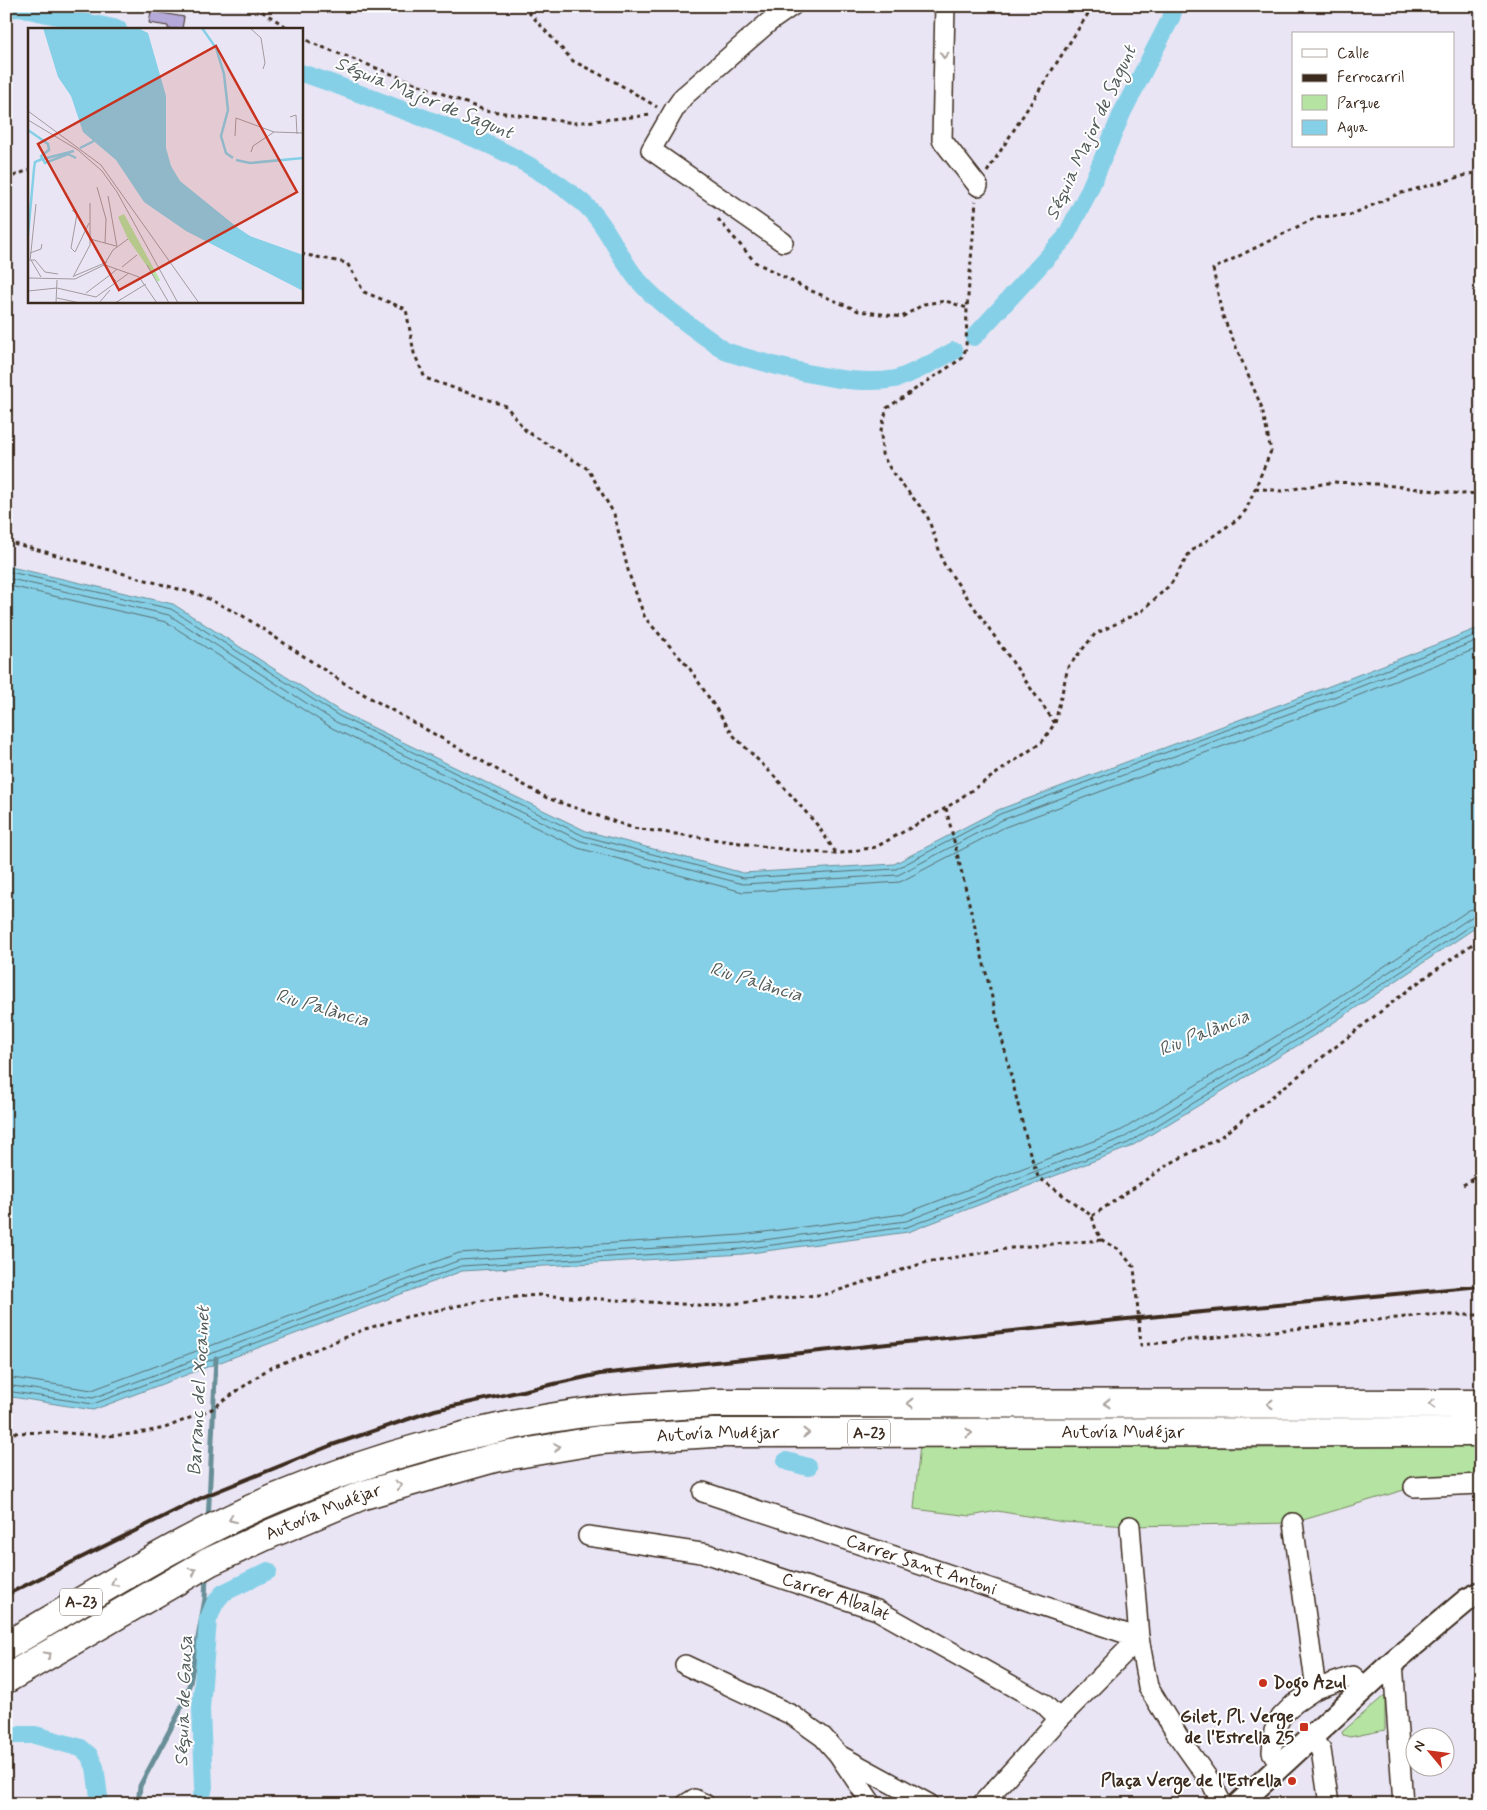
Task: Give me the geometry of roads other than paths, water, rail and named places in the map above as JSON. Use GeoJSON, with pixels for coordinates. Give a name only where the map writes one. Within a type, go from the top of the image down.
{"type":"FeatureCollection","features":[{"type":"Feature","properties":{"kind":"highway","name":"Autovía Mudéjar"},"geometry":{"type":"LineString","coordinates":[[6,1646],[156,1558],[276,1498],[349,1470],[480,1431],[599,1411],[713,1403],[1481,1404]]}},
{"type":"Feature","properties":{"kind":"highway","name":"Autovía Mudéjar"},"geometry":{"type":"LineString","coordinates":[[6,1679],[209,1562],[363,1495],[494,1458],[600,1440],[713,1432],[1481,1432]]}},
{"type":"Feature","properties":{"kind":"street"},"geometry":{"type":"LineString","coordinates":[[783,242],[651,150],[670,111],[683,97],[770,22],[792,6]]}},
{"type":"Feature","properties":{"kind":"street"},"geometry":{"type":"LineString","coordinates":[[946,6],[942,140],[978,186]]}},
{"type":"Feature","properties":{"kind":"street"},"geometry":{"type":"LineString","coordinates":[[1414,1488],[1481,1484]]}},
{"type":"Feature","properties":{"kind":"street","name":"Carrer Sant Antoni"},"geometry":{"type":"LineString","coordinates":[[702,1492],[1139,1638]]}},
{"type":"Feature","properties":{"kind":"street"},"geometry":{"type":"LineString","coordinates":[[1293,1523],[1316,1689]]}},
{"type":"Feature","properties":{"kind":"street"},"geometry":{"type":"LineString","coordinates":[[1130,1526],[1139,1638],[1148,1687],[1178,1736],[1212,1784],[1222,1804]]}},
{"type":"Feature","properties":{"kind":"street","name":"Carrer Albalat"},"geometry":{"type":"LineString","coordinates":[[588,1536],[708,1554],[877,1610],[1043,1703],[1059,1719]]}},
{"type":"Feature","properties":{"kind":"street"},"geometry":{"type":"LineString","coordinates":[[1239,1804],[1393,1662],[1467,1600],[1481,1593]]}},
{"type":"Feature","properties":{"kind":"street"},"geometry":{"type":"LineString","coordinates":[[982,1804],[1059,1719],[1139,1638]]}},
{"type":"Feature","properties":{"kind":"street"},"geometry":{"type":"LineString","coordinates":[[1393,1662],[1398,1803]]}},
{"type":"Feature","properties":{"kind":"street"},"geometry":{"type":"LineString","coordinates":[[685,1665],[792,1715],[823,1737],[838,1754],[872,1804]]}},
{"type":"Feature","properties":{"kind":"street"},"geometry":{"type":"LineString","coordinates":[[1280,1765],[1272,1752],[1274,1731],[1281,1717],[1294,1704],[1316,1689],[1353,1676],[1364,1688]]}},
{"type":"Feature","properties":{"kind":"street"},"geometry":{"type":"LineString","coordinates":[[1310,1737],[1321,1750],[1330,1804]]}},
{"type":"Feature","properties":{"kind":"street"},"geometry":{"type":"LineString","coordinates":[[838,1754],[929,1804]]}},
{"type":"Feature","properties":{"kind":"street"},"geometry":{"type":"LineString","coordinates":[[1208,1804],[1212,1784]]}},
{"type":"Feature","properties":{"kind":"street"},"geometry":{"type":"LineString","coordinates":[[686,1804],[694,1799],[705,1804]]}},
{"type":"Feature","properties":{"kind":"water","name":"Riu Palància"},"geometry":{"type":"Polygon","coordinates":[[[6,566],[173,604],[341,712],[586,831],[743,873],[894,864],[998,810],[1327,687],[1481,627],[1481,924],[1318,1033],[1130,1147],[908,1232],[743,1254],[462,1271],[93,1410],[6,1396],[6,566]]]}},
{"type":"Feature","properties":{"kind":"waterway","name":"Séquia Major de Sagunt"},"geometry":{"type":"LineString","coordinates":[[974,337],[1065,238],[1088,193],[1123,111],[1171,18],[1175,6]]}},
{"type":"Feature","properties":{"kind":"waterway","name":"Séquia Major de Sagunt"},"geometry":{"type":"LineString","coordinates":[[6,9],[19,8],[113,28]]}},
{"type":"Feature","properties":{"kind":"waterway","name":"Séquia Major de Sagunt"},"geometry":{"type":"LineString","coordinates":[[302,73],[446,126],[494,147],[540,172],[591,210],[630,270],[646,289],[679,317],[725,351],[802,372],[865,381],[881,381],[901,377],[954,351]]}},
{"type":"Feature","properties":{"kind":"waterway","name":"Barranc del Xocainet"},"geometry":{"type":"LineString","coordinates":[[208,1522],[216,1358]]}},
{"type":"Feature","properties":{"kind":"waterway","name":"Séquia de Gausa"},"geometry":{"type":"LineString","coordinates":[[786,1461],[808,1467]]}},
{"type":"Feature","properties":{"kind":"waterway","name":"Séquia de Gausa"},"geometry":{"type":"LineString","coordinates":[[200,1804],[204,1787],[201,1708],[208,1620],[215,1603],[223,1593],[268,1571]]}},
{"type":"Feature","properties":{"kind":"waterway","name":"Barranc del Xocainet"},"geometry":{"type":"LineString","coordinates":[[138,1804],[140,1786],[179,1713],[190,1683],[205,1599],[206,1575]]}},
{"type":"Feature","properties":{"kind":"waterway","name":"Séquia de Gausa"},"geometry":{"type":"LineString","coordinates":[[6,1735],[35,1735],[81,1748],[89,1755],[95,1767],[100,1804]]}},
{"type":"Feature","properties":{"kind":"railway"},"geometry":{"type":"LineString","coordinates":[[6,1595],[203,1497],[332,1445],[435,1410],[600,1374],[1127,1319],[1481,1286]]}},
{"type":"Feature","properties":{"kind":"place","name":"Dogo Azul"},"geometry":{"type":"Point","coordinates":[1263,1683]}},
{"type":"Feature","properties":{"kind":"place","name":"Gilet, Pl. Verge de l'Estrella 25"},"geometry":{"type":"Point","coordinates":[1304,1727]}},
{"type":"Feature","properties":{"kind":"place","name":"Plaça Verge de l'Estrella"},"geometry":{"type":"Point","coordinates":[1292,1781]}}]}
